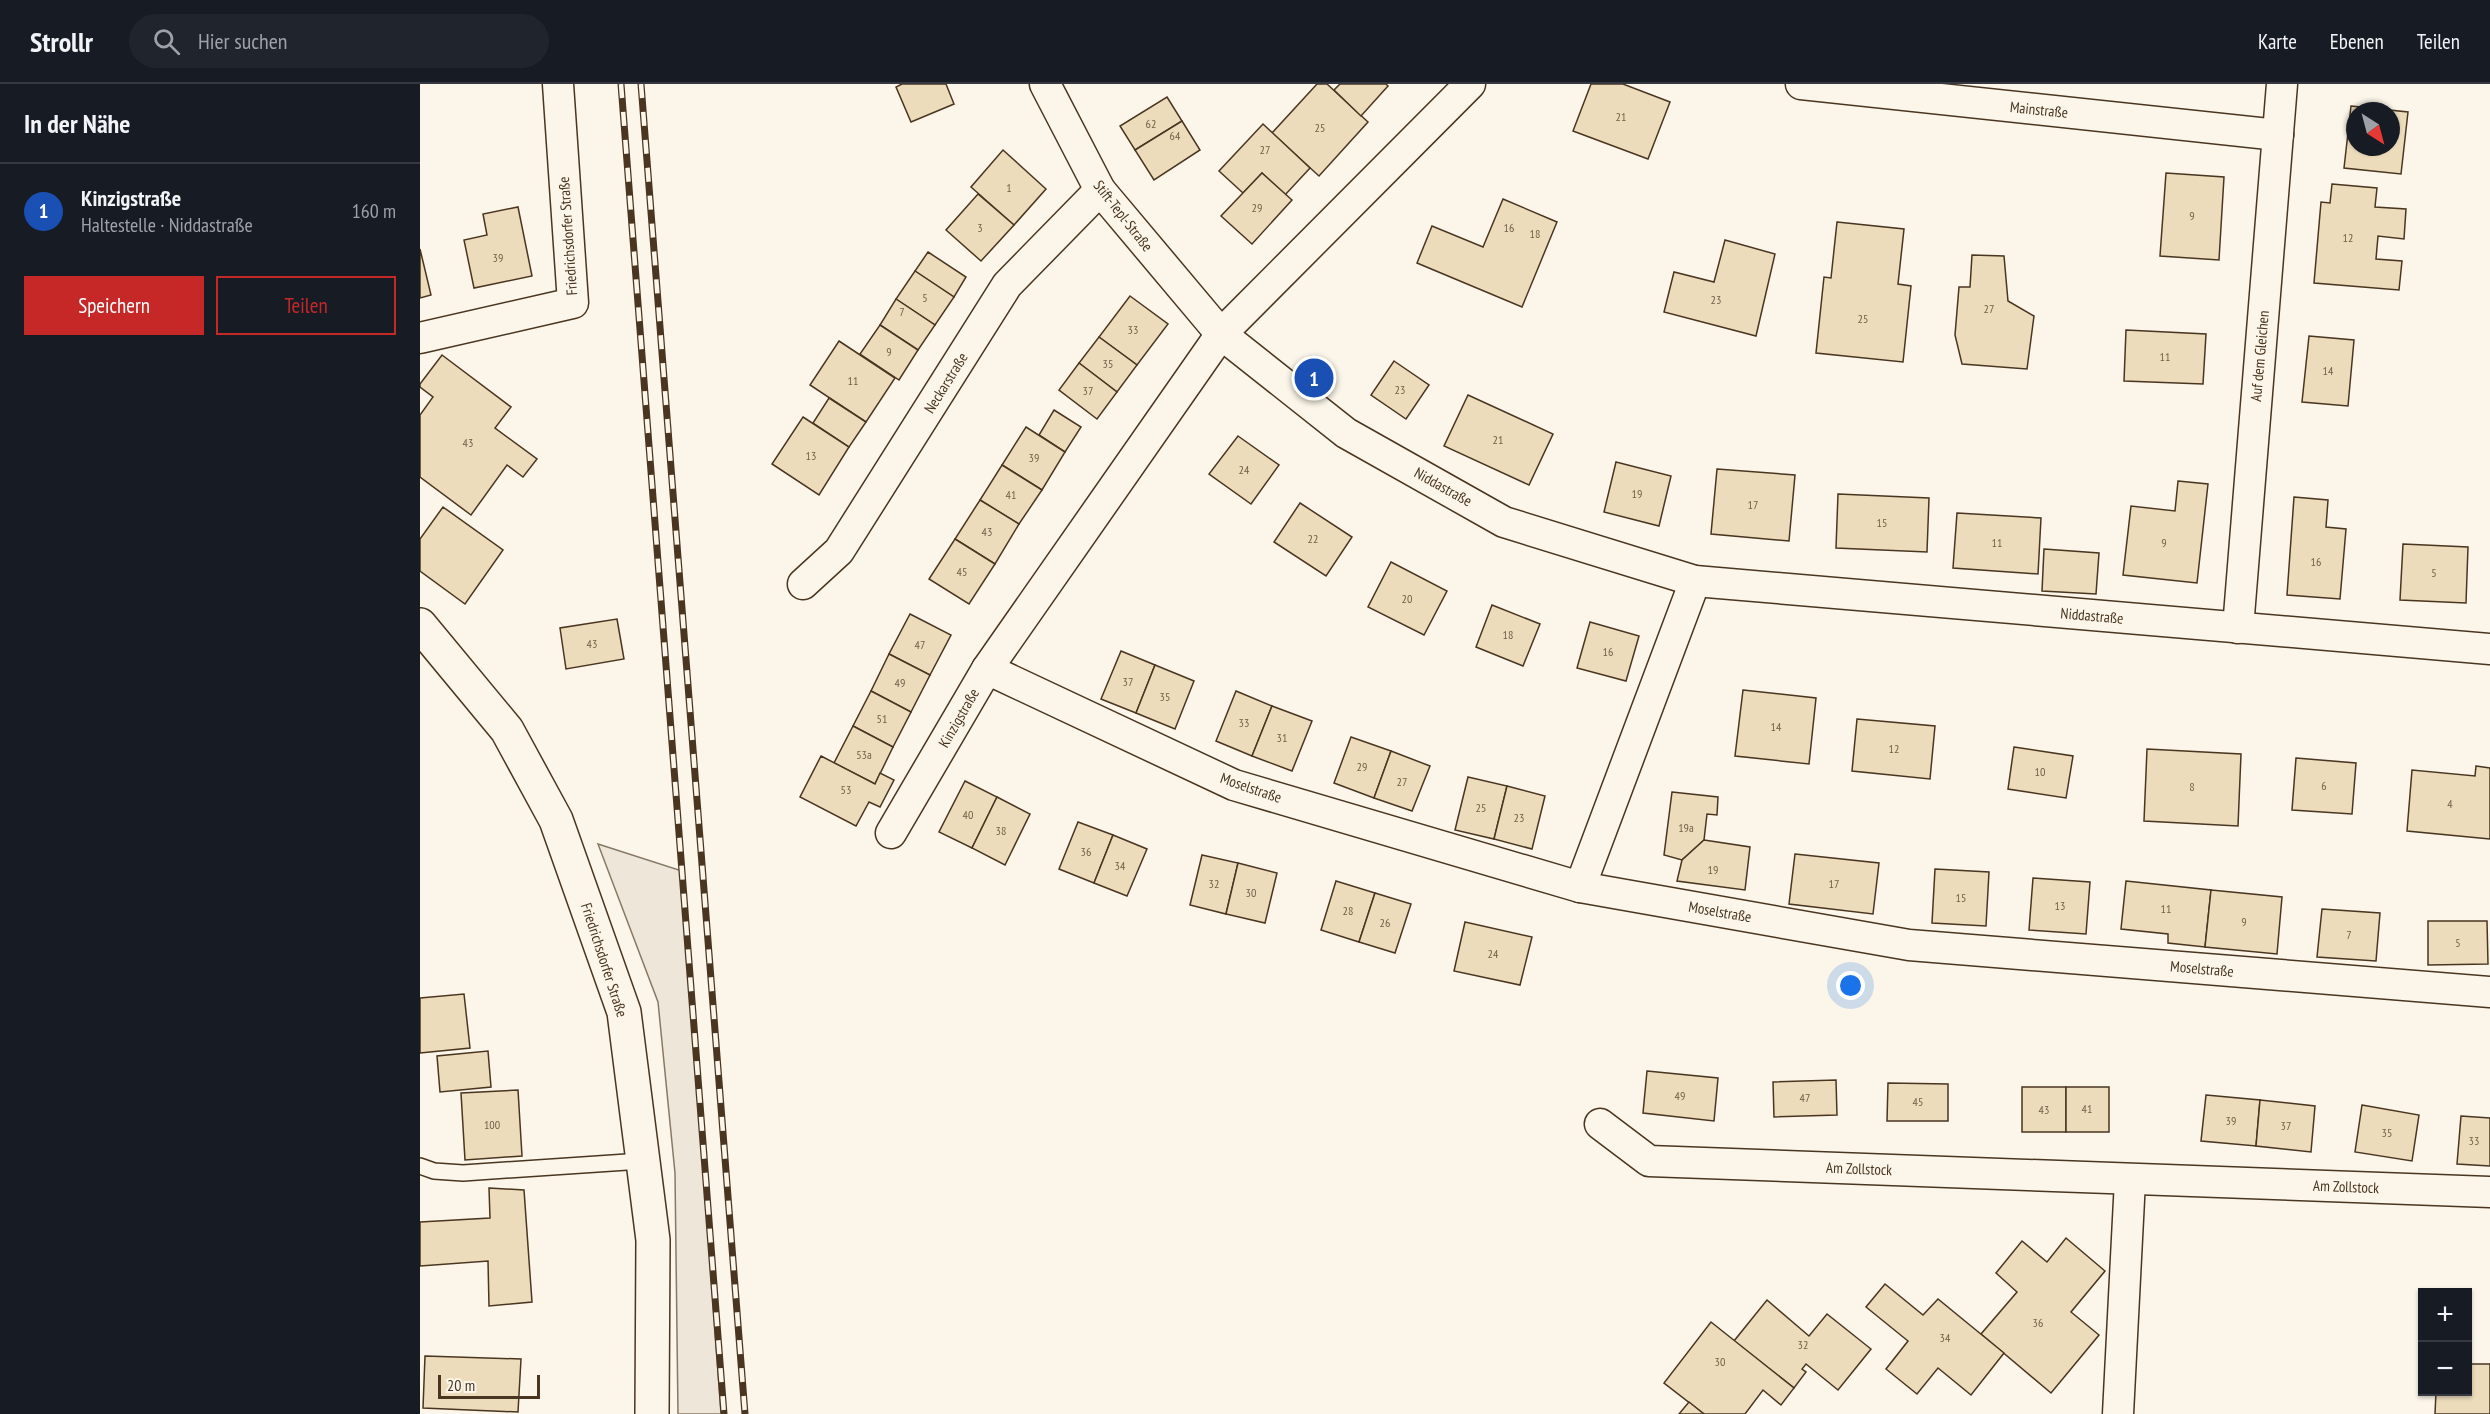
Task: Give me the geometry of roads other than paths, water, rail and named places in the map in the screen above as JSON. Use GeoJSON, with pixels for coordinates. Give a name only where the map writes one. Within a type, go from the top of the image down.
{"type":"FeatureCollection","features":[{"type":"Feature","properties":{"kind":"street","name":"Friedrichsdorfer Straße"},"geometry":{"type":"LineString","coordinates":[[420,338],[573,303],[558,84]]}},
{"type":"Feature","properties":{"kind":"street","name":"Stift-Tepl-Straße"},"geometry":{"type":"LineString","coordinates":[[1045,84],[1100,190],[1221,334]]}},
{"type":"Feature","properties":{"kind":"street","name":"Kinzigstraße"},"geometry":{"type":"LineString","coordinates":[[891,833],[987,669],[1221,334],[1470,84]]}},
{"type":"Feature","properties":{"kind":"street","name":"Mainstraße"},"geometry":{"type":"LineString","coordinates":[[1801,84],[2278,135]]}},
{"type":"Feature","properties":{"kind":"street","name":"Auf dem Gleichen"},"geometry":{"type":"LineString","coordinates":[[2238,628],[2282,84]]}},
{"type":"Feature","properties":{"kind":"street","name":"Neckarstraße"},"geometry":{"type":"LineString","coordinates":[[803,584],[839,552],[1007,285],[1100,190]]}},
{"type":"Feature","properties":{"kind":"street","name":"Niddastraße"},"geometry":{"type":"LineString","coordinates":[[1221,334],[1346,433],[1503,522],[1695,581],[2490,649]]}},
{"type":"Feature","properties":{"kind":"street"},"geometry":{"type":"LineString","coordinates":[[1580,887],[1695,581]]}},
{"type":"Feature","properties":{"kind":"street","name":"Friedrichsdorfer Straße"},"geometry":{"type":"LineString","coordinates":[[420,625],[507,730],[556,820],[624,1012],[653,1240],[652,1414]]}},
{"type":"Feature","properties":{"kind":"street","name":"Moselstraße"},"geometry":{"type":"LineString","coordinates":[[987,669],[1234,785],[1580,887],[1909,945],[2490,992]]}},
{"type":"Feature","properties":{"kind":"street","name":"Am Zollstock"},"geometry":{"type":"LineString","coordinates":[[1600,1125],[1648,1161],[2490,1192]]}},
{"type":"Feature","properties":{"kind":"street"},"geometry":{"type":"LineString","coordinates":[[2118,1414],[2130,1179]]}},
{"type":"Feature","properties":{"kind":"lane"},"geometry":{"type":"LineString","coordinates":[[420,1166],[463,1173],[642,1161]]}},
{"type":"Feature","properties":{"kind":"railway"},"geometry":{"type":"LineString","coordinates":[[621,84],[724,1414]]}},
{"type":"Feature","properties":{"kind":"railway"},"geometry":{"type":"LineString","coordinates":[[641,84],[745,1414]]}},
{"type":"Feature","properties":{"kind":"place","name":"Kinzigstraße"},"geometry":{"type":"Point","coordinates":[1314,378]}}]}
